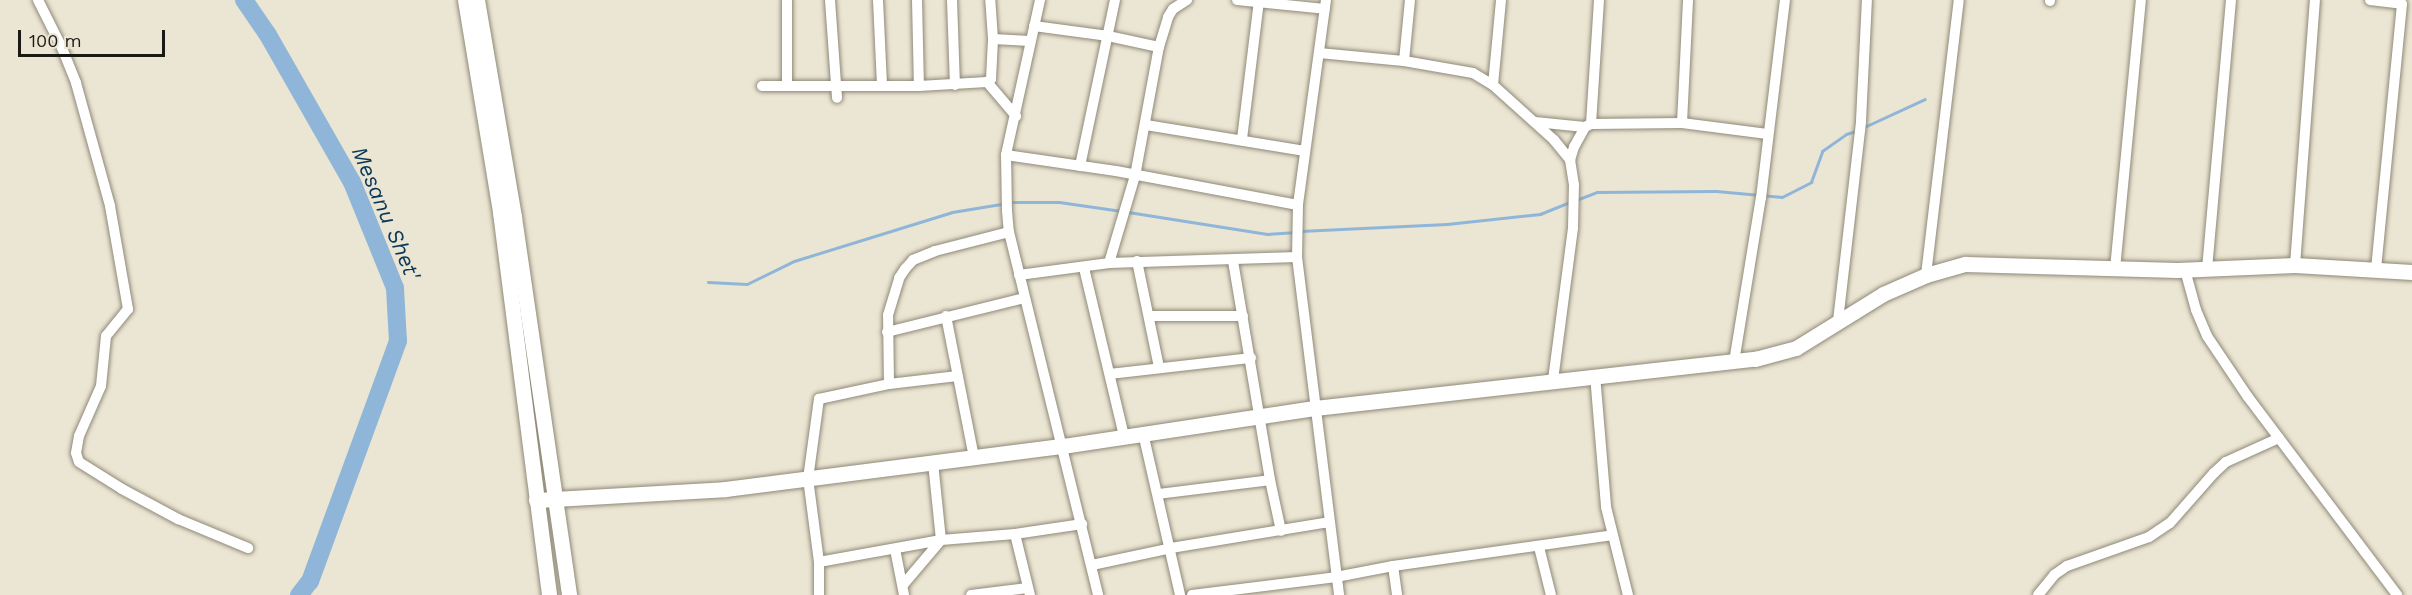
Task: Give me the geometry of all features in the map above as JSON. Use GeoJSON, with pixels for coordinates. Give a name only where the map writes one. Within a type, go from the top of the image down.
{"type":"FeatureCollection","features":[{"type":"Feature","properties":{"kind":"street"},"geometry":{"type":"LineString","coordinates":[[38,0],[62,48],[76,83],[110,206],[128,309],[106,336],[101,386],[79,436],[76,453],[79,462],[168,513],[248,548]]}},
{"type":"Feature","properties":{"kind":"street"},"geometry":{"type":"LineString","coordinates":[[465,0],[502,181],[536,500],[549,595]]}},
{"type":"Feature","properties":{"kind":"street"},"geometry":{"type":"LineString","coordinates":[[477,0],[502,181],[556,499],[568,595]]}},
{"type":"Feature","properties":{"kind":"street"},"geometry":{"type":"LineString","coordinates":[[787,0],[787,85]]}},
{"type":"Feature","properties":{"kind":"street"},"geometry":{"type":"LineString","coordinates":[[830,0],[837,98]]}},
{"type":"Feature","properties":{"kind":"street"},"geometry":{"type":"LineString","coordinates":[[878,0],[882,86]]}},
{"type":"Feature","properties":{"kind":"street"},"geometry":{"type":"LineString","coordinates":[[917,0],[919,86]]}},
{"type":"Feature","properties":{"kind":"street"},"geometry":{"type":"LineString","coordinates":[[951,0],[955,85]]}},
{"type":"Feature","properties":{"kind":"street"},"geometry":{"type":"LineString","coordinates":[[762,86],[919,86],[987,82],[991,79],[993,39],[990,0]]}},
{"type":"Feature","properties":{"kind":"street"},"geometry":{"type":"LineString","coordinates":[[1040,0],[1006,155],[1009,232],[1098,595]]}},
{"type":"Feature","properties":{"kind":"street"},"geometry":{"type":"LineString","coordinates":[[1080,166],[1115,0]]}},
{"type":"Feature","properties":{"kind":"street"},"geometry":{"type":"LineString","coordinates":[[1108,263],[1135,176],[1159,47],[1168,17],[1173,9],[1187,0]]}},
{"type":"Feature","properties":{"kind":"street"},"geometry":{"type":"LineString","coordinates":[[1238,0],[1325,5],[1298,205],[1297,257],[1339,595]]}},
{"type":"Feature","properties":{"kind":"street"},"geometry":{"type":"LineString","coordinates":[[1404,61],[1410,0]]}},
{"type":"Feature","properties":{"kind":"street"},"geometry":{"type":"LineString","coordinates":[[1493,85],[1501,0]]}},
{"type":"Feature","properties":{"kind":"street"},"geometry":{"type":"LineString","coordinates":[[1553,380],[1573,228],[1574,185],[1570,160],[1574,147],[1588,125],[1599,0]]}},
{"type":"Feature","properties":{"kind":"street"},"geometry":{"type":"LineString","coordinates":[[1682,123],[1688,0]]}},
{"type":"Feature","properties":{"kind":"street"},"geometry":{"type":"LineString","coordinates":[[1734,362],[1761,198],[1785,0]]}},
{"type":"Feature","properties":{"kind":"street"},"geometry":{"type":"LineString","coordinates":[[1838,321],[1861,121],[1867,0]]}},
{"type":"Feature","properties":{"kind":"street"},"geometry":{"type":"LineString","coordinates":[[1926,275],[1959,0]]}},
{"type":"Feature","properties":{"kind":"street"},"geometry":{"type":"LineString","coordinates":[[2115,269],[2142,0]]}},
{"type":"Feature","properties":{"kind":"street"},"geometry":{"type":"LineString","coordinates":[[2207,269],[2231,0]]}},
{"type":"Feature","properties":{"kind":"street"},"geometry":{"type":"LineString","coordinates":[[2295,265],[2315,0]]}},
{"type":"Feature","properties":{"kind":"street"},"geometry":{"type":"LineString","coordinates":[[2370,0],[2402,4],[2376,269]]}},
{"type":"Feature","properties":{"kind":"street"},"geometry":{"type":"LineString","coordinates":[[1242,139],[1259,2]]}},
{"type":"Feature","properties":{"kind":"street"},"geometry":{"type":"LineString","coordinates":[[1034,26],[1108,36],[1159,47]]}},
{"type":"Feature","properties":{"kind":"street"},"geometry":{"type":"LineString","coordinates":[[993,39],[1030,41]]}},
{"type":"Feature","properties":{"kind":"street"},"geometry":{"type":"LineString","coordinates":[[1319,52],[1404,61],[1473,73],[1493,85],[1554,140],[1570,160]]}},
{"type":"Feature","properties":{"kind":"street"},"geometry":{"type":"LineString","coordinates":[[987,82],[1016,116]]}},
{"type":"Feature","properties":{"kind":"street"},"geometry":{"type":"LineString","coordinates":[[1534,122],[1588,125],[1682,123],[1767,134]]}},
{"type":"Feature","properties":{"kind":"street"},"geometry":{"type":"LineString","coordinates":[[1146,125],[1305,151]]}},
{"type":"Feature","properties":{"kind":"street"},"geometry":{"type":"LineString","coordinates":[[1006,155],[1298,205]]}},
{"type":"Feature","properties":{"kind":"street"},"geometry":{"type":"LineString","coordinates":[[889,384],[887,332],[890,304],[899,278],[913,260],[935,251],[1009,232]]}},
{"type":"Feature","properties":{"kind":"street"},"geometry":{"type":"LineString","coordinates":[[1019,275],[1137,261],[1233,261],[1297,257]]}},
{"type":"Feature","properties":{"kind":"street"},"geometry":{"type":"LineString","coordinates":[[1137,261],[1159,367]]}},
{"type":"Feature","properties":{"kind":"street"},"geometry":{"type":"LineString","coordinates":[[1233,261],[1270,480],[1281,531]]}},
{"type":"Feature","properties":{"kind":"street"},"geometry":{"type":"LineString","coordinates":[[536,500],[724,489],[1063,446],[1315,408],[1595,375],[1755,359],[1796,348],[1883,294],[1926,275],[1965,264],[2185,270],[2295,265],[2412,272]]}},
{"type":"Feature","properties":{"kind":"street"},"geometry":{"type":"LineString","coordinates":[[1084,268],[1124,436]]}},
{"type":"Feature","properties":{"kind":"street"},"geometry":{"type":"LineString","coordinates":[[2185,270],[2207,336],[2279,438],[2397,595]]}},
{"type":"Feature","properties":{"kind":"street"},"geometry":{"type":"LineString","coordinates":[[887,332],[1024,298]]}},
{"type":"Feature","properties":{"kind":"street"},"geometry":{"type":"LineString","coordinates":[[946,316],[974,457]]}},
{"type":"Feature","properties":{"kind":"street"},"geometry":{"type":"LineString","coordinates":[[1150,316],[1243,316]]}},
{"type":"Feature","properties":{"kind":"street"},"geometry":{"type":"LineString","coordinates":[[1110,374],[1251,358]]}},
{"type":"Feature","properties":{"kind":"street"},"geometry":{"type":"LineString","coordinates":[[1595,375],[1606,507],[1628,595]]}},
{"type":"Feature","properties":{"kind":"street"},"geometry":{"type":"LineString","coordinates":[[819,595],[819,562],[808,479],[819,399],[889,384],[958,376]]}},
{"type":"Feature","properties":{"kind":"street"},"geometry":{"type":"LineString","coordinates":[[1143,433],[1180,595]]}},
{"type":"Feature","properties":{"kind":"street"},"geometry":{"type":"LineString","coordinates":[[2038,595],[2054,575],[2067,566],[2150,537],[2170,523],[2214,472],[2226,462],[2279,438]]}},
{"type":"Feature","properties":{"kind":"street"},"geometry":{"type":"LineString","coordinates":[[904,590],[941,540],[933,462]]}},
{"type":"Feature","properties":{"kind":"street"},"geometry":{"type":"LineString","coordinates":[[1158,494],[1270,480]]}},
{"type":"Feature","properties":{"kind":"street"},"geometry":{"type":"LineString","coordinates":[[1092,565],[1171,548],[1329,522]]}},
{"type":"Feature","properties":{"kind":"street"},"geometry":{"type":"LineString","coordinates":[[819,562],[941,540],[1015,534],[1082,524]]}},
{"type":"Feature","properties":{"kind":"street"},"geometry":{"type":"LineString","coordinates":[[971,595],[1029,592],[1015,534]]}},
{"type":"Feature","properties":{"kind":"street"},"geometry":{"type":"LineString","coordinates":[[1192,595],[1336,577],[1393,566],[1613,535]]}},
{"type":"Feature","properties":{"kind":"street"},"geometry":{"type":"LineString","coordinates":[[1539,547],[1551,595]]}},
{"type":"Feature","properties":{"kind":"street"},"geometry":{"type":"LineString","coordinates":[[895,549],[904,590]]}},
{"type":"Feature","properties":{"kind":"street"},"geometry":{"type":"LineString","coordinates":[[1393,566],[1397,595]]}},
{"type":"Feature","properties":{"kind":"street"},"geometry":{"type":"LineString","coordinates":[[1284,583],[1286,595]]}},
{"type":"Feature","properties":{"kind":"waterway","name":"Mesanu Shet'"},"geometry":{"type":"LineString","coordinates":[[244,0],[268,35],[352,182],[395,288],[398,341],[310,581],[299,595]]}},
{"type":"Feature","properties":{"kind":"waterway"},"geometry":{"type":"LineString","coordinates":[[1862,128],[1925,99]]}},
{"type":"Feature","properties":{"kind":"waterway"},"geometry":{"type":"LineString","coordinates":[[1576,200],[1597,192],[1716,191],[1782,197],[1811,182],[1822,151],[1846,134],[1856,131]]}},
{"type":"Feature","properties":{"kind":"waterway"},"geometry":{"type":"LineString","coordinates":[[708,282],[747,284],[794,261],[952,212],[1013,202],[1059,202],[1121,211]]}},
{"type":"Feature","properties":{"kind":"waterway"},"geometry":{"type":"LineString","coordinates":[[1300,231],[1447,224],[1540,214],[1569,202]]}},
{"type":"Feature","properties":{"kind":"waterway"},"geometry":{"type":"LineString","coordinates":[[1128,212],[1267,234],[1293,232]]}}]}
